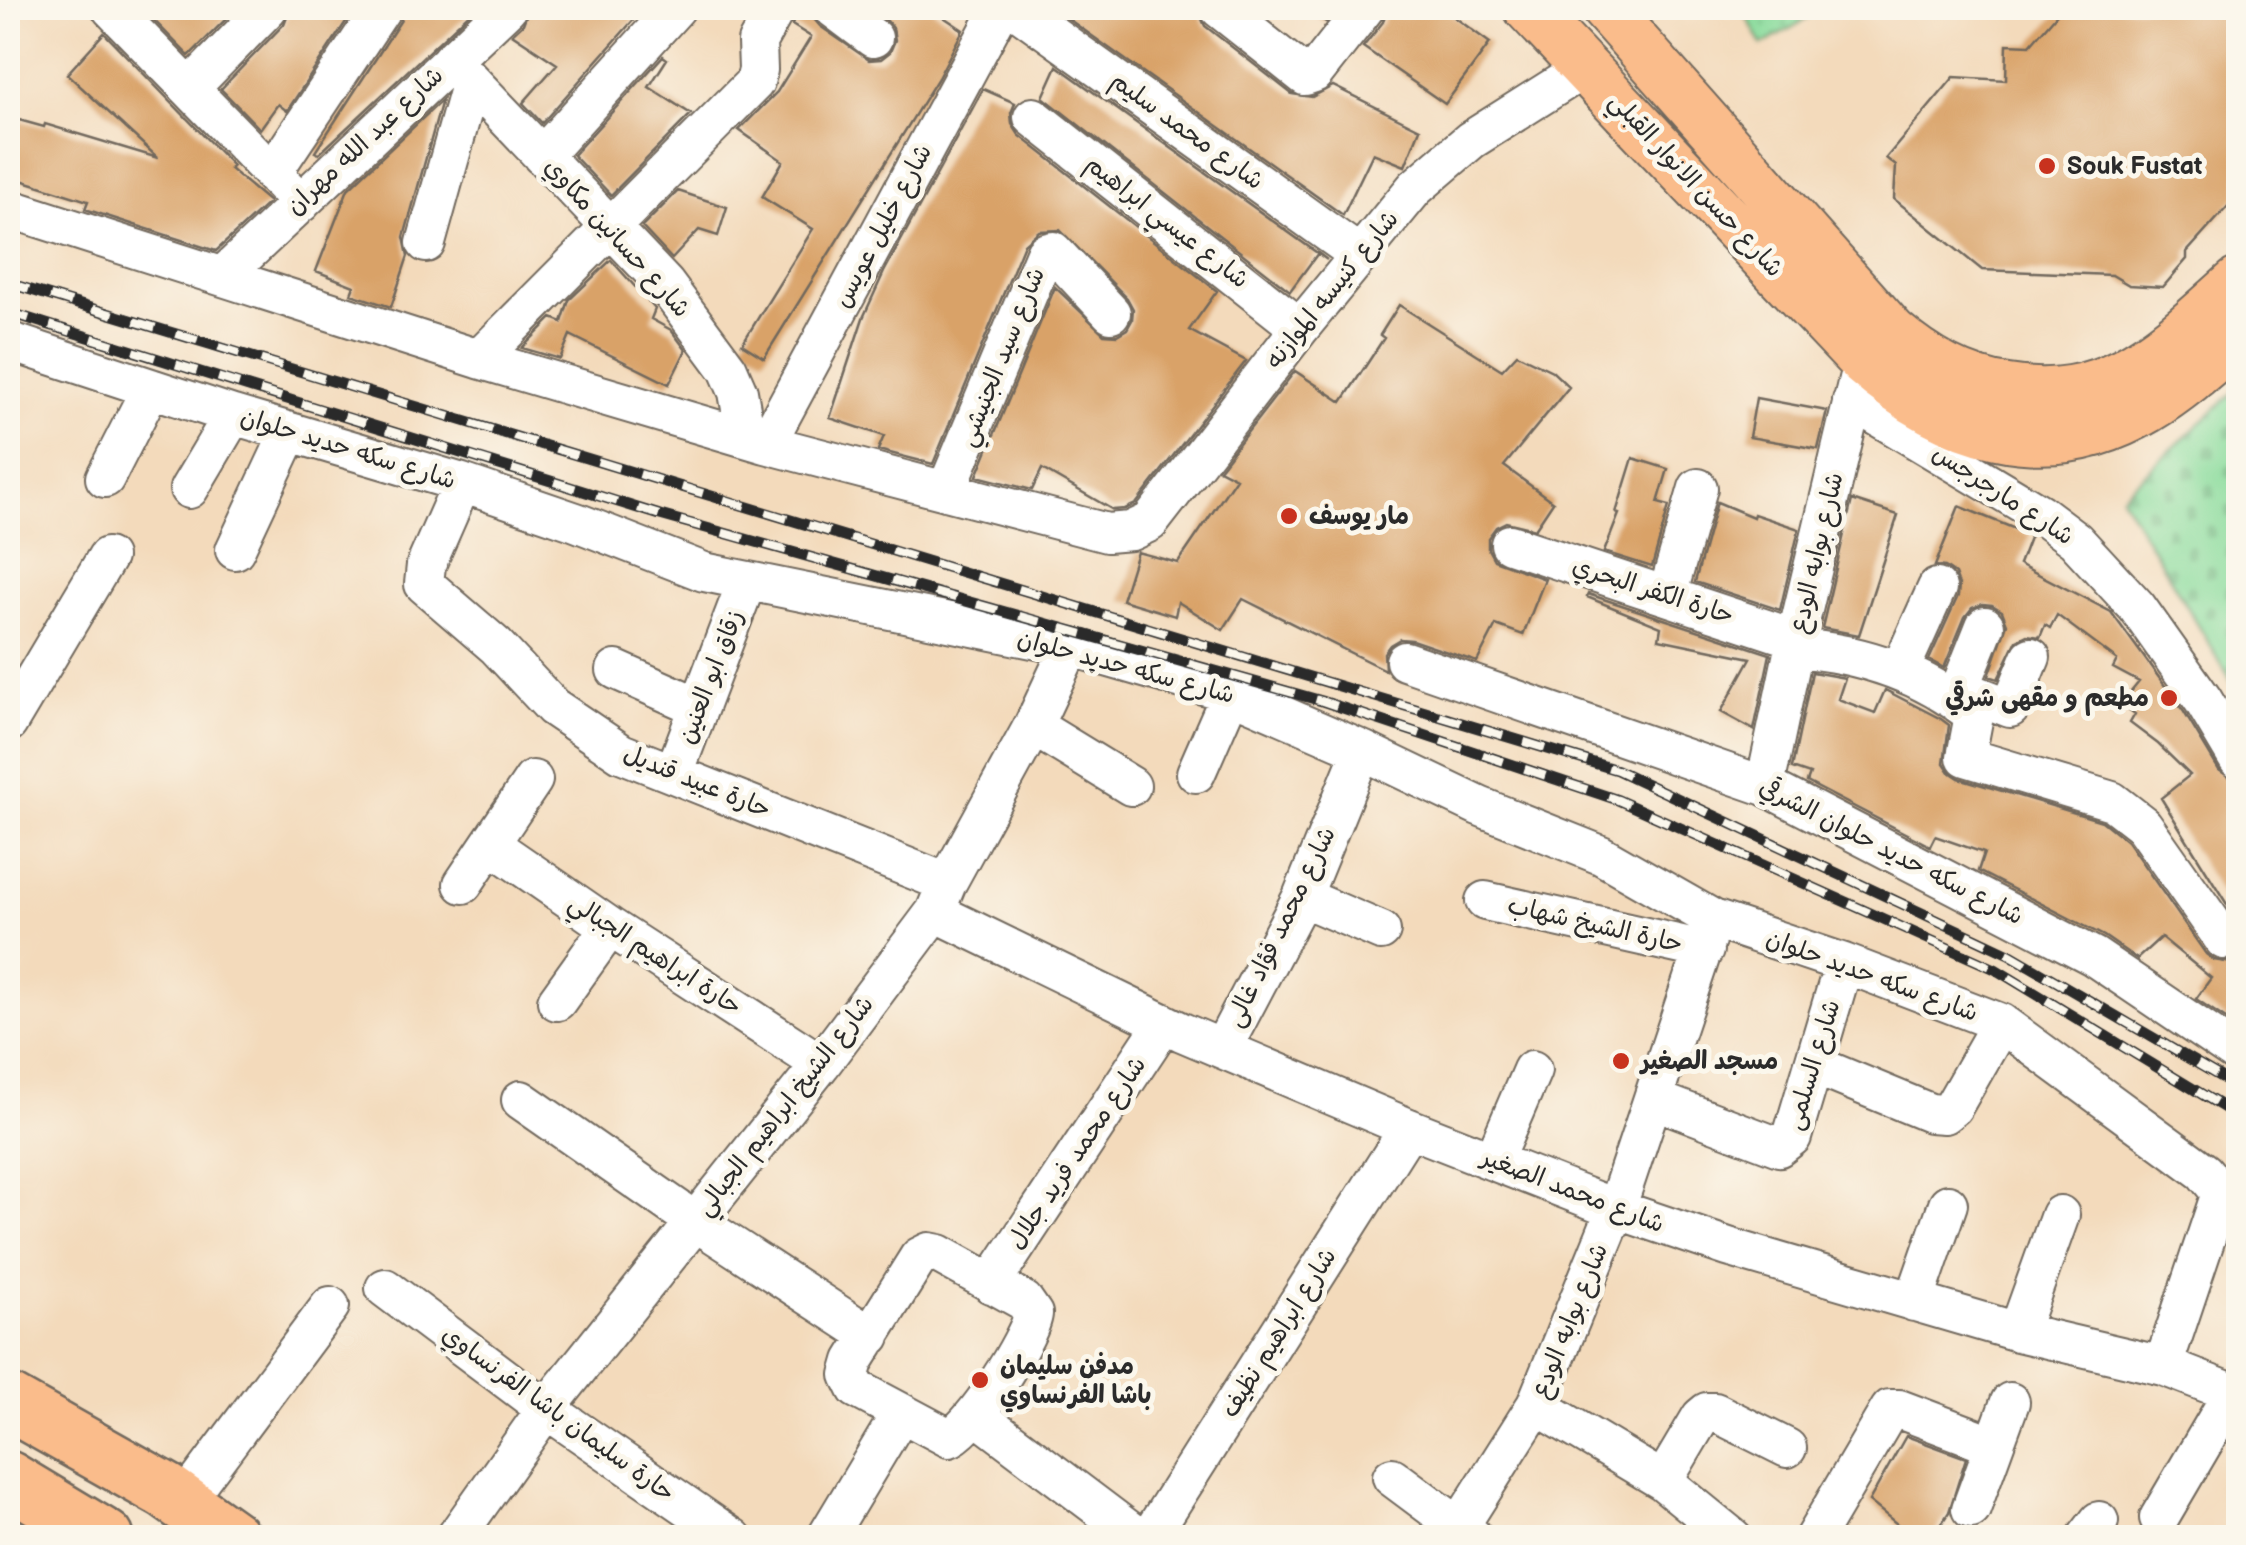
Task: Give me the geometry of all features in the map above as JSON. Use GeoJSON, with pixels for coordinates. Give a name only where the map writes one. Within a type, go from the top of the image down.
{"type":"FeatureCollection","features":[{"type":"Feature","properties":{"kind":"highway"},"geometry":{"type":"LineString","coordinates":[[8,1402],[184,1503],[232,1538]]}},
{"type":"Feature","properties":{"kind":"highway"},"geometry":{"type":"LineString","coordinates":[[8,1480],[106,1538]]}},
{"type":"Feature","properties":{"kind":"main road","name":"شارع حسن الانوار القبلي"},"geometry":{"type":"LineString","coordinates":[[1528,8],[1869,365]]}},
{"type":"Feature","properties":{"kind":"main road","name":"شارع حسن الانوار القبلي"},"geometry":{"type":"LineString","coordinates":[[1605,8],[1869,365]]}},
{"type":"Feature","properties":{"kind":"main road"},"geometry":{"type":"LineString","coordinates":[[1869,365],[1937,366],[1966,379],[2026,392],[2079,390],[2116,376],[2165,346],[2238,282]]}},
{"type":"Feature","properties":{"kind":"main road"},"geometry":{"type":"LineString","coordinates":[[1869,365],[1895,389],[1930,412],[1969,428],[2010,438],[2066,437],[2120,423],[2144,411],[2178,390],[2238,338]]}},
{"type":"Feature","properties":{"kind":"street"},"geometry":{"type":"LineString","coordinates":[[111,8],[301,202]]}},
{"type":"Feature","properties":{"kind":"street"},"geometry":{"type":"LineString","coordinates":[[190,88],[268,8]]}},
{"type":"Feature","properties":{"kind":"street"},"geometry":{"type":"LineString","coordinates":[[272,173],[382,8]]}},
{"type":"Feature","properties":{"kind":"street","name":"شارع عبد الله مهران"},"geometry":{"type":"LineString","coordinates":[[224,275],[301,202],[460,71],[507,8]]}},
{"type":"Feature","properties":{"kind":"street"},"geometry":{"type":"LineString","coordinates":[[542,156],[676,8]]}},
{"type":"Feature","properties":{"kind":"street"},"geometry":{"type":"LineString","coordinates":[[479,359],[755,82],[757,42],[776,8]]}},
{"type":"Feature","properties":{"kind":"street"},"geometry":{"type":"LineString","coordinates":[[833,8],[874,38]]}},
{"type":"Feature","properties":{"kind":"street","name":"شارع خليل عويس"},"geometry":{"type":"LineString","coordinates":[[756,440],[1000,8]]}},
{"type":"Feature","properties":{"kind":"street","name":"شارع محمد سليم"},"geometry":{"type":"LineString","coordinates":[[1015,8],[1358,254]]}},
{"type":"Feature","properties":{"kind":"street"},"geometry":{"type":"LineString","coordinates":[[1219,8],[1305,76],[1314,73],[1366,8]]}},
{"type":"Feature","properties":{"kind":"street","name":"شارع كنيسه الموازنه"},"geometry":{"type":"LineString","coordinates":[[946,491],[1107,533],[1131,531],[1150,522],[1358,254],[1415,188],[1471,140],[1585,68]]}},
{"type":"Feature","properties":{"kind":"street"},"geometry":{"type":"LineString","coordinates":[[426,243],[460,71]]}},
{"type":"Feature","properties":{"kind":"street","name":"شارع حسانين مكاوي"},"geometry":{"type":"LineString","coordinates":[[460,71],[665,284],[728,369],[756,440]]}},
{"type":"Feature","properties":{"kind":"street","name":"شارع عيسي ابراهيم"},"geometry":{"type":"LineString","coordinates":[[1033,117],[1300,328]]}},
{"type":"Feature","properties":{"kind":"street"},"geometry":{"type":"LineString","coordinates":[[8,208],[479,359],[946,491]]}},
{"type":"Feature","properties":{"kind":"street","name":"شارع سيد الجنيشي"},"geometry":{"type":"LineString","coordinates":[[946,491],[1045,253],[1052,251],[1111,313]]}},
{"type":"Feature","properties":{"kind":"street","name":"شارع سكه حديد حلوان"},"geometry":{"type":"LineString","coordinates":[[8,342],[462,483],[704,572],[1070,647],[1231,693],[1479,806],[1601,855],[1709,935],[1844,964],[2002,1023],[2204,1172],[2222,1193],[2224,1240]]}},
{"type":"Feature","properties":{"kind":"street","name":"شارع بوابه الودع"},"geometry":{"type":"LineString","coordinates":[[1765,786],[1795,644],[1869,365]]}},
{"type":"Feature","properties":{"kind":"street","name":"شارع مارجرجس"},"geometry":{"type":"LineString","coordinates":[[1869,365],[2075,540],[2136,607],[2203,700],[2238,758]]}},
{"type":"Feature","properties":{"kind":"street"},"geometry":{"type":"LineString","coordinates":[[105,478],[151,388]]}},
{"type":"Feature","properties":{"kind":"street"},"geometry":{"type":"LineString","coordinates":[[189,489],[233,415]]}},
{"type":"Feature","properties":{"kind":"street"},"geometry":{"type":"LineString","coordinates":[[235,550],[290,432]]}},
{"type":"Feature","properties":{"kind":"street","name":"حارة عبيد قنديل"},"geometry":{"type":"LineString","coordinates":[[462,483],[426,566],[424,584],[496,646],[554,707],[621,753],[674,773],[941,897]]}},
{"type":"Feature","properties":{"kind":"street"},"geometry":{"type":"LineString","coordinates":[[1667,596],[1698,488]]}},
{"type":"Feature","properties":{"kind":"street","name":"حارة الكفر البحري"},"geometry":{"type":"LineString","coordinates":[[1510,544],[1795,644],[1839,651],[1900,670],[1962,706]]}},
{"type":"Feature","properties":{"kind":"street"},"geometry":{"type":"LineString","coordinates":[[8,722],[107,557]]}},
{"type":"Feature","properties":{"kind":"street","name":"زقاق ابو العنين"},"geometry":{"type":"LineString","coordinates":[[674,773],[748,581]]}},
{"type":"Feature","properties":{"kind":"street"},"geometry":{"type":"LineString","coordinates":[[1900,670],[1937,588]]}},
{"type":"Feature","properties":{"kind":"street"},"geometry":{"type":"LineString","coordinates":[[1962,706],[1984,626]]}},
{"type":"Feature","properties":{"kind":"street","name":"شارع الشيخ ابراهيم الجبالي"},"geometry":{"type":"LineString","coordinates":[[455,1538],[546,1409],[822,1064],[941,897],[1033,726],[1070,647]]}},
{"type":"Feature","properties":{"kind":"street"},"geometry":{"type":"LineString","coordinates":[[1962,706],[1978,696],[2010,708],[2031,657]]}},
{"type":"Feature","properties":{"kind":"street","name":"شارع سكه حديد حلوان الشرقي"},"geometry":{"type":"LineString","coordinates":[[1406,661],[1765,786],[2093,956],[2238,1054]]}},
{"type":"Feature","properties":{"kind":"street"},"geometry":{"type":"LineString","coordinates":[[616,670],[699,707]]}},
{"type":"Feature","properties":{"kind":"street"},"geometry":{"type":"LineString","coordinates":[[1196,773],[1231,693]]}},
{"type":"Feature","properties":{"kind":"street"},"geometry":{"type":"LineString","coordinates":[[1962,706],[1974,718],[1966,757],[2112,802],[2131,813],[2143,824],[2224,940]]}},
{"type":"Feature","properties":{"kind":"street"},"geometry":{"type":"LineString","coordinates":[[1033,726],[1132,786]]}},
{"type":"Feature","properties":{"kind":"street","name":"شارع محمد فؤاد غالى"},"geometry":{"type":"LineString","coordinates":[[1222,1049],[1302,897],[1362,750]]}},
{"type":"Feature","properties":{"kind":"street"},"geometry":{"type":"LineString","coordinates":[[463,884],[533,780]]}},
{"type":"Feature","properties":{"kind":"street","name":"حارة ابراهيم الجبالي"},"geometry":{"type":"LineString","coordinates":[[490,844],[822,1064]]}},
{"type":"Feature","properties":{"kind":"street","name":"شارع محمد الصغير"},"geometry":{"type":"LineString","coordinates":[[941,897],[1164,1023],[1409,1128],[1616,1209],[1728,1247],[2018,1332],[2163,1366],[2236,1393]]}},
{"type":"Feature","properties":{"kind":"street"},"geometry":{"type":"LineString","coordinates":[[1302,897],[1381,932]]}},
{"type":"Feature","properties":{"kind":"street","name":"حارة الشيخ شهاب"},"geometry":{"type":"LineString","coordinates":[[1485,900],[1709,935]]}},
{"type":"Feature","properties":{"kind":"street"},"geometry":{"type":"LineString","coordinates":[[557,1001],[610,927]]}},
{"type":"Feature","properties":{"kind":"street","name":"شارع بوابه الودع"},"geometry":{"type":"LineString","coordinates":[[1462,1534],[1536,1405],[1616,1209],[1709,935]]}},
{"type":"Feature","properties":{"kind":"street","name":"شارع السلمى"},"geometry":{"type":"LineString","coordinates":[[1653,1099],[1780,1147],[1792,1137],[1844,964]]}},
{"type":"Feature","properties":{"kind":"street","name":"شارع محمد فريد جلال"},"geometry":{"type":"LineString","coordinates":[[991,1284],[1164,1023]]}},
{"type":"Feature","properties":{"kind":"street"},"geometry":{"type":"LineString","coordinates":[[1814,1065],[1930,1113],[1944,1114],[2002,1023]]}},
{"type":"Feature","properties":{"kind":"street"},"geometry":{"type":"LineString","coordinates":[[1493,1161],[1532,1070]]}},
{"type":"Feature","properties":{"kind":"street"},"geometry":{"type":"LineString","coordinates":[[521,1100],[696,1222],[870,1336]]}},
{"type":"Feature","properties":{"kind":"street","name":"شارع ابراهيم نظيف"},"geometry":{"type":"LineString","coordinates":[[1148,1538],[1409,1128]]}},
{"type":"Feature","properties":{"kind":"street"},"geometry":{"type":"LineString","coordinates":[[1914,1302],[1948,1204]]}},
{"type":"Feature","properties":{"kind":"street"},"geometry":{"type":"LineString","coordinates":[[2018,1332],[2060,1215]]}},
{"type":"Feature","properties":{"kind":"street"},"geometry":{"type":"LineString","coordinates":[[2163,1366],[2224,1240]]}},
{"type":"Feature","properties":{"kind":"street"},"geometry":{"type":"LineString","coordinates":[[924,1254],[939,1254],[1024,1301],[1033,1314],[1032,1323],[976,1415],[962,1433],[949,1438],[852,1383],[850,1368],[870,1336],[924,1254]]}},
{"type":"Feature","properties":{"kind":"street","name":"حارة سليمان باشا الفرنساوي"},"geometry":{"type":"LineString","coordinates":[[385,1288],[546,1409],[733,1538]]}},
{"type":"Feature","properties":{"kind":"street"},"geometry":{"type":"LineString","coordinates":[[184,1503],[330,1306]]}},
{"type":"Feature","properties":{"kind":"street"},"geometry":{"type":"LineString","coordinates":[[2159,1518],[2236,1393]]}},
{"type":"Feature","properties":{"kind":"street"},"geometry":{"type":"LineString","coordinates":[[1971,1509],[2010,1402]]}},
{"type":"Feature","properties":{"kind":"street"},"geometry":{"type":"LineString","coordinates":[[1536,1405],[1664,1481],[1733,1538]]}},
{"type":"Feature","properties":{"kind":"street"},"geometry":{"type":"LineString","coordinates":[[1814,1538],[1890,1410],[1899,1409],[1994,1445]]}},
{"type":"Feature","properties":{"kind":"street"},"geometry":{"type":"LineString","coordinates":[[1664,1481],[1700,1417],[1707,1412],[1715,1412],[1787,1448]]}},
{"type":"Feature","properties":{"kind":"street"},"geometry":{"type":"LineString","coordinates":[[826,1538],[901,1413]]}},
{"type":"Feature","properties":{"kind":"street"},"geometry":{"type":"LineString","coordinates":[[976,1415],[1138,1538]]}},
{"type":"Feature","properties":{"kind":"street"},"geometry":{"type":"LineString","coordinates":[[1392,1477],[1462,1534]]}},
{"type":"Feature","properties":{"kind":"green space"},"geometry":{"type":"Polygon","coordinates":[[[1742,8],[1806,8],[1810,17],[1762,45],[1742,8]]]}},
{"type":"Feature","properties":{"kind":"green space"},"geometry":{"type":"Polygon","coordinates":[[[2238,388],[2238,692],[2121,496],[2238,388]]]}},
{"type":"Feature","properties":{"kind":"building"},"geometry":{"type":"Polygon","coordinates":[[[142,8],[237,8],[189,56],[142,8]]]}},
{"type":"Feature","properties":{"kind":"building"},"geometry":{"type":"Polygon","coordinates":[[[290,8],[355,8],[287,111],[278,104],[260,129],[221,89],[284,24],[290,8]]]}},
{"type":"Feature","properties":{"kind":"building"},"geometry":{"type":"Polygon","coordinates":[[[404,8],[475,8],[319,154],[315,152],[401,20],[404,8]]]}},
{"type":"Feature","properties":{"kind":"building"},"geometry":{"type":"Polygon","coordinates":[[[529,8],[644,8],[542,123],[523,103],[557,64],[512,34],[523,24],[529,8]]]}},
{"type":"Feature","properties":{"kind":"building"},"geometry":{"type":"Polygon","coordinates":[[[798,8],[811,8],[820,26],[869,60],[881,59],[890,52],[895,40],[893,28],[870,8],[930,8],[963,30],[938,78],[764,358],[742,344],[813,229],[762,197],[783,161],[739,130],[777,92],[811,37],[792,25],[798,8]]]}},
{"type":"Feature","properties":{"kind":"building"},"geometry":{"type":"Polygon","coordinates":[[[1053,8],[1197,8],[1205,26],[1292,94],[1312,97],[1333,86],[1420,129],[1405,166],[1373,153],[1343,215],[1053,8]]]}},
{"type":"Feature","properties":{"kind":"building"},"geometry":{"type":"Polygon","coordinates":[[[1305,8],[1337,8],[1326,22],[1305,8]]]}},
{"type":"Feature","properties":{"kind":"building"},"geometry":{"type":"Polygon","coordinates":[[[1387,8],[1442,8],[1490,43],[1445,104],[1363,47],[1383,22],[1387,8]]]}},
{"type":"Feature","properties":{"kind":"building"},"geometry":{"type":"Polygon","coordinates":[[[2062,8],[2238,8],[2238,195],[2187,252],[2187,259],[2163,287],[2129,285],[2112,275],[1982,270],[1894,199],[1896,166],[1886,158],[1954,77],[2006,80],[2007,44],[2030,45],[2062,8]]]}},
{"type":"Feature","properties":{"kind":"building"},"geometry":{"type":"Polygon","coordinates":[[[104,33],[233,166],[230,169],[269,202],[216,251],[85,209],[88,201],[8,176],[8,117],[44,127],[45,124],[158,158],[67,74],[104,33]]]}},
{"type":"Feature","properties":{"kind":"building"},"geometry":{"type":"Polygon","coordinates":[[[663,56],[667,59],[649,87],[691,114],[611,195],[573,155],[663,56]]]}},
{"type":"Feature","properties":{"kind":"building"},"geometry":{"type":"Polygon","coordinates":[[[1057,66],[1318,253],[1290,291],[1043,97],[1057,66]]]}},
{"type":"Feature","properties":{"kind":"building"},"geometry":{"type":"Polygon","coordinates":[[[983,89],[1015,103],[1012,124],[1019,135],[1217,291],[1189,330],[1246,361],[1136,504],[1125,509],[1113,510],[1042,469],[1032,490],[977,476],[1055,287],[1104,334],[1117,335],[1132,320],[1133,309],[1127,298],[1060,230],[1039,231],[1024,244],[933,464],[878,450],[884,436],[830,418],[863,318],[884,272],[983,89]]]}},
{"type":"Feature","properties":{"kind":"building"},"geometry":{"type":"Polygon","coordinates":[[[442,100],[404,237],[408,256],[391,307],[351,294],[354,286],[316,271],[348,189],[442,100]]]}},
{"type":"Feature","properties":{"kind":"building"},"geometry":{"type":"Polygon","coordinates":[[[678,191],[727,207],[718,236],[699,230],[672,259],[642,227],[678,191]]]}},
{"type":"Feature","properties":{"kind":"building"},"geometry":{"type":"Polygon","coordinates":[[[611,260],[655,309],[651,319],[671,330],[686,350],[669,384],[570,335],[560,359],[522,348],[552,318],[562,322],[569,300],[611,260]]]}},
{"type":"Feature","properties":{"kind":"building"},"geometry":{"type":"Polygon","coordinates":[[[1399,305],[1502,370],[1517,354],[1552,371],[1569,387],[1504,466],[1553,502],[1535,529],[1506,522],[1488,538],[1494,560],[1545,579],[1523,635],[1496,625],[1477,662],[1400,639],[1384,653],[1385,670],[1243,599],[1223,630],[1178,602],[1175,616],[1122,600],[1137,552],[1178,563],[1236,478],[1219,469],[1295,371],[1342,402],[1384,338],[1380,335],[1399,305]]]}},
{"type":"Feature","properties":{"kind":"building"},"geometry":{"type":"Polygon","coordinates":[[[1756,398],[1827,411],[1818,449],[1749,437],[1756,398]]]}},
{"type":"Feature","properties":{"kind":"building"},"geometry":{"type":"Polygon","coordinates":[[[1633,458],[1668,469],[1658,503],[1669,506],[1652,567],[1604,552],[1619,514],[1616,513],[1633,458]]]}},
{"type":"Feature","properties":{"kind":"building"},"geometry":{"type":"Polygon","coordinates":[[[1852,500],[1898,515],[1859,635],[1822,628],[1852,500]]]}},
{"type":"Feature","properties":{"kind":"building"},"geometry":{"type":"Polygon","coordinates":[[[1717,502],[1799,529],[1780,610],[1695,582],[1717,502]]]}},
{"type":"Feature","properties":{"kind":"building"},"geometry":{"type":"Polygon","coordinates":[[[1959,506],[2030,535],[2019,564],[2111,612],[2184,712],[2219,770],[2238,783],[2238,922],[2161,798],[2190,775],[2130,723],[2135,714],[2121,704],[2139,682],[2113,668],[2117,660],[2057,615],[2050,628],[2045,625],[2040,637],[2027,635],[2017,640],[1998,679],[1989,676],[2007,624],[2002,611],[1983,604],[1972,608],[1965,617],[1944,668],[1929,660],[1958,596],[1955,574],[1935,566],[1959,506]]]}},
{"type":"Feature","properties":{"kind":"building"},"geometry":{"type":"Polygon","coordinates":[[[1588,594],[1770,654],[1754,730],[1721,712],[1751,658],[1659,639],[1661,627],[1587,597],[1588,594]]]}},
{"type":"Feature","properties":{"kind":"building"},"geometry":{"type":"Polygon","coordinates":[[[1812,672],[1845,678],[1838,699],[1875,713],[1885,690],[1941,719],[1949,725],[1944,763],[1959,778],[2102,821],[2127,841],[2206,954],[2225,962],[2238,957],[2238,1027],[2196,999],[2211,978],[2161,937],[2137,959],[2104,936],[1978,871],[1984,853],[1935,836],[1930,846],[1807,782],[1810,774],[1792,768],[1812,672]]]}},
{"type":"Feature","properties":{"kind":"building"},"geometry":{"type":"Polygon","coordinates":[[[1906,1436],[1966,1458],[1949,1512],[1932,1538],[1914,1538],[1869,1501],[1906,1436]]]}},
{"type":"Feature","properties":{"kind":"railway"},"geometry":{"type":"LineString","coordinates":[[8,283],[1617,770],[2009,954],[2238,1087]]}},
{"type":"Feature","properties":{"kind":"railway"},"geometry":{"type":"LineString","coordinates":[[8,312],[660,515],[1322,701],[1618,800],[1995,969],[2238,1116]]}},
{"type":"Feature","properties":{"kind":"place","name":"Souk Fustat"},"geometry":{"type":"Point","coordinates":[2047,166]}},
{"type":"Feature","properties":{"kind":"place","name":"مار يوسف"},"geometry":{"type":"Point","coordinates":[1289,516]}},
{"type":"Feature","properties":{"kind":"place","name":"مطعم و مقهى شرقي"},"geometry":{"type":"Point","coordinates":[2169,698]}},
{"type":"Feature","properties":{"kind":"place","name":"مسجد الصغير"},"geometry":{"type":"Point","coordinates":[1621,1061]}},
{"type":"Feature","properties":{"kind":"place","name":"مدفن سليمان باشا الفرنساوي"},"geometry":{"type":"Point","coordinates":[980,1380]}}]}
